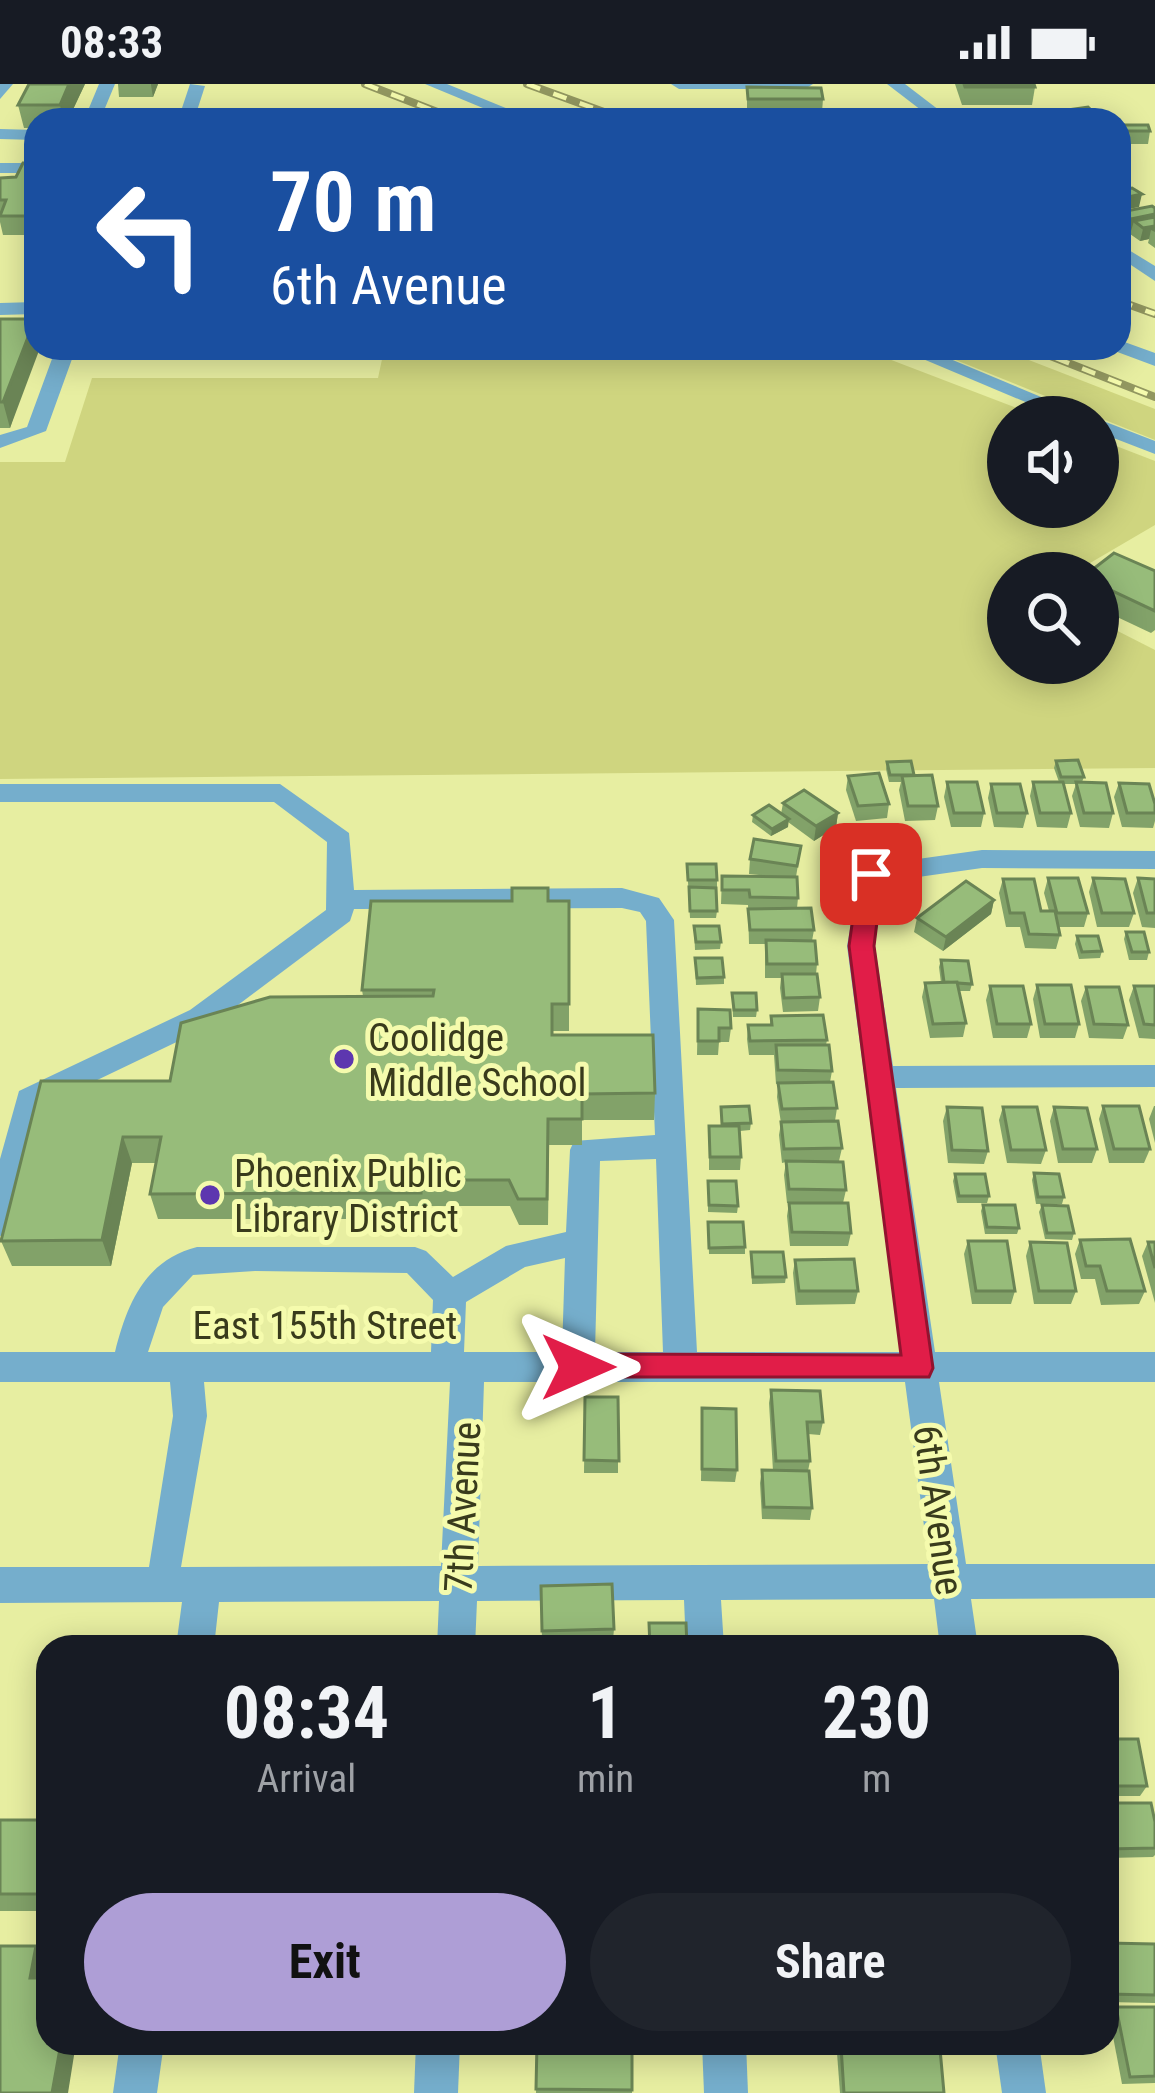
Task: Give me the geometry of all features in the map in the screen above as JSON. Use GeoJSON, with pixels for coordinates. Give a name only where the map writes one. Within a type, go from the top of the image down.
{"type":"FeatureCollection","features":[{"type":"Feature","properties":{"kind":"street"},"geometry":{"type":"LineString","coordinates":[[0,94],[4,84]]}},
{"type":"Feature","properties":{"kind":"street"},"geometry":{"type":"LineString","coordinates":[[433,84],[496,108]]}},
{"type":"Feature","properties":{"kind":"street"},"geometry":{"type":"LineString","coordinates":[[679,84],[806,84]]}},
{"type":"Feature","properties":{"kind":"street"},"geometry":{"type":"LineString","coordinates":[[896,84],[928,108]]}},
{"type":"Feature","properties":{"kind":"street"},"geometry":{"type":"LineString","coordinates":[[0,442],[36,431],[62,360]]}},
{"type":"Feature","properties":{"kind":"street"},"geometry":{"type":"LineString","coordinates":[[937,360],[1026,396]]}},
{"type":"Feature","properties":{"kind":"street"},"geometry":{"type":"LineString","coordinates":[[1119,433],[1155,448]]}},
{"type":"Feature","properties":{"kind":"street"},"geometry":{"type":"LineString","coordinates":[[0,793],[280,793],[340,839],[340,914],[200,1018],[30,1100],[9,1148],[0,1223]]}},
{"type":"Feature","properties":{"kind":"street","name":"6th Avenue"},"geometry":{"type":"LineString","coordinates":[[957,1635],[861,946],[871,874],[982,859],[1155,860]]}},
{"type":"Feature","properties":{"kind":"street"},"geometry":{"type":"LineString","coordinates":[[340,900],[622,898],[649,905],[660,920],[681,1367]]}},
{"type":"Feature","properties":{"kind":"street"},"geometry":{"type":"LineString","coordinates":[[877,1077],[1155,1076]]}},
{"type":"Feature","properties":{"kind":"street"},"geometry":{"type":"LineString","coordinates":[[578,1367],[585,1150],[670,1146]]}},
{"type":"Feature","properties":{"kind":"street"},"geometry":{"type":"LineString","coordinates":[[128,1367],[140,1315],[156,1286],[188,1260],[415,1260],[450,1295],[518,1255],[581,1242]]}},
{"type":"Feature","properties":{"kind":"street","name":"7th Avenue"},"geometry":{"type":"LineString","coordinates":[[450,1295],[458,1367],[456,1635]]}},
{"type":"Feature","properties":{"kind":"street","name":"East 155th Street"},"geometry":{"type":"LineString","coordinates":[[0,1367],[1155,1367]]}},
{"type":"Feature","properties":{"kind":"street"},"geometry":{"type":"LineString","coordinates":[[165,1561],[190,1416],[186,1367]]}},
{"type":"Feature","properties":{"kind":"street"},"geometry":{"type":"LineString","coordinates":[[0,1585],[1155,1581]]}},
{"type":"Feature","properties":{"kind":"street"},"geometry":{"type":"LineString","coordinates":[[702,1582],[704,1635]]}},
{"type":"Feature","properties":{"kind":"street"},"geometry":{"type":"LineString","coordinates":[[197,1635],[203,1584]]}},
{"type":"Feature","properties":{"kind":"street"},"geometry":{"type":"LineString","coordinates":[[135,2093],[140,2055]]}},
{"type":"Feature","properties":{"kind":"street"},"geometry":{"type":"LineString","coordinates":[[436,2093],[438,2055]]}},
{"type":"Feature","properties":{"kind":"street"},"geometry":{"type":"LineString","coordinates":[[725,2055],[727,2093]]}},
{"type":"Feature","properties":{"kind":"street"},"geometry":{"type":"LineString","coordinates":[[1019,2055],[1024,2093]]}},
{"type":"Feature","properties":{"kind":"green space"},"geometry":{"type":"Polygon","coordinates":[[[382,360],[891,360],[987,397],[987,528],[1119,528],[1119,447],[1155,461],[1155,525],[1109,552],[987,552],[987,684],[1119,684],[1119,632],[1155,650],[1155,768],[0,779],[0,462],[65,462],[92,378],[378,378],[382,360]]]}},
{"type":"Feature","properties":{"kind":"green space"},"geometry":{"type":"Polygon","coordinates":[[[956,360],[1029,360],[1155,409],[1155,440],[1119,426],[1119,396],[1045,396],[956,360]]]}},
{"type":"Feature","properties":{"kind":"building"},"geometry":{"type":"Polygon","coordinates":[[[29,84],[69,84],[60,105],[18,105],[29,84]]]}},
{"type":"Feature","properties":{"kind":"building"},"geometry":{"type":"Polygon","coordinates":[[[1034,84],[1035,87],[965,87],[1034,84]]]}},
{"type":"Feature","properties":{"kind":"building"},"geometry":{"type":"Polygon","coordinates":[[[747,87],[821,88],[823,99],[748,99],[747,87]]]}},
{"type":"Feature","properties":{"kind":"building"},"geometry":{"type":"Polygon","coordinates":[[[1131,125],[1148,125],[1150,131],[1131,131],[1131,125]]]}},
{"type":"Feature","properties":{"kind":"building"},"geometry":{"type":"Polygon","coordinates":[[[24,163],[24,216],[0,216],[6,200],[0,200],[0,178],[16,177],[24,163]]]}},
{"type":"Feature","properties":{"kind":"building"},"geometry":{"type":"Polygon","coordinates":[[[1152,206],[1155,214],[1131,219],[1131,210],[1152,206]]]}},
{"type":"Feature","properties":{"kind":"building"},"geometry":{"type":"Polygon","coordinates":[[[1155,217],[1155,226],[1143,228],[1134,221],[1155,217]]]}},
{"type":"Feature","properties":{"kind":"building"},"geometry":{"type":"Polygon","coordinates":[[[0,319],[24,319],[24,348],[0,402],[0,319]]]}},
{"type":"Feature","properties":{"kind":"building"},"geometry":{"type":"Polygon","coordinates":[[[1119,555],[1155,571],[1155,611],[1119,594],[1119,555]]]}},
{"type":"Feature","properties":{"kind":"building"},"geometry":{"type":"Polygon","coordinates":[[[1078,760],[1084,777],[1061,777],[1056,761],[1078,760]]]}},
{"type":"Feature","properties":{"kind":"building"},"geometry":{"type":"Polygon","coordinates":[[[911,761],[914,775],[890,775],[887,762],[911,761]]]}},
{"type":"Feature","properties":{"kind":"building"},"geometry":{"type":"Polygon","coordinates":[[[879,773],[889,804],[858,806],[848,776],[879,773]]]}},
{"type":"Feature","properties":{"kind":"building"},"geometry":{"type":"Polygon","coordinates":[[[932,775],[938,806],[908,806],[902,776],[932,775]]]}},
{"type":"Feature","properties":{"kind":"building"},"geometry":{"type":"Polygon","coordinates":[[[947,782],[977,782],[984,813],[954,813],[947,782]]]}},
{"type":"Feature","properties":{"kind":"building"},"geometry":{"type":"Polygon","coordinates":[[[1033,782],[1063,782],[1071,813],[1040,813],[1033,782]]]}},
{"type":"Feature","properties":{"kind":"building"},"geometry":{"type":"Polygon","coordinates":[[[1076,782],[1106,783],[1113,813],[1084,813],[1076,782]]]}},
{"type":"Feature","properties":{"kind":"building"},"geometry":{"type":"Polygon","coordinates":[[[1119,783],[1149,784],[1155,813],[1127,813],[1119,783]]]}},
{"type":"Feature","properties":{"kind":"building"},"geometry":{"type":"Polygon","coordinates":[[[991,784],[1020,784],[1027,813],[997,813],[991,784]]]}},
{"type":"Feature","properties":{"kind":"building"},"geometry":{"type":"Polygon","coordinates":[[[804,790],[838,813],[816,826],[783,803],[804,790]]]}},
{"type":"Feature","properties":{"kind":"building"},"geometry":{"type":"Polygon","coordinates":[[[769,805],[789,819],[772,829],[753,815],[769,805]]]}},
{"type":"Feature","properties":{"kind":"building"},"geometry":{"type":"Polygon","coordinates":[[[754,839],[801,846],[797,866],[750,859],[754,839]]]}},
{"type":"Feature","properties":{"kind":"building"},"geometry":{"type":"Polygon","coordinates":[[[687,864],[716,864],[717,880],[688,880],[687,864]]]}},
{"type":"Feature","properties":{"kind":"building"},"geometry":{"type":"Polygon","coordinates":[[[722,876],[797,877],[798,898],[750,897],[749,890],[722,890],[722,876]]]}},
{"type":"Feature","properties":{"kind":"building"},"geometry":{"type":"Polygon","coordinates":[[[1048,878],[1078,878],[1088,913],[1057,913],[1048,878]]]}},
{"type":"Feature","properties":{"kind":"building"},"geometry":{"type":"Polygon","coordinates":[[[1093,878],[1125,879],[1134,913],[1102,913],[1093,878]]]}},
{"type":"Feature","properties":{"kind":"building"},"geometry":{"type":"Polygon","coordinates":[[[1138,878],[1155,879],[1155,913],[1147,913],[1138,878]]]}},
{"type":"Feature","properties":{"kind":"building"},"geometry":{"type":"Polygon","coordinates":[[[1003,879],[1034,879],[1041,911],[1055,911],[1060,935],[1029,934],[1024,913],[1010,913],[1003,879]]]}},
{"type":"Feature","properties":{"kind":"building"},"geometry":{"type":"Polygon","coordinates":[[[966,881],[994,900],[946,937],[917,918],[966,881]]]}},
{"type":"Feature","properties":{"kind":"building"},"geometry":{"type":"Polygon","coordinates":[[[689,887],[716,888],[717,911],[690,911],[689,887]]]}},
{"type":"Feature","properties":{"kind":"building"},"geometry":{"type":"Polygon","coordinates":[[[512,888],[548,888],[548,901],[569,901],[569,1004],[552,1004],[552,1035],[653,1035],[655,1093],[582,1094],[582,1119],[548,1119],[547,1199],[518,1199],[509,1180],[421,1180],[421,1193],[150,1194],[161,1137],[123,1137],[102,1240],[1,1241],[41,1081],[170,1081],[181,1023],[270,997],[433,996],[434,990],[362,990],[371,901],[512,901],[512,888]]]}},
{"type":"Feature","properties":{"kind":"building"},"geometry":{"type":"Polygon","coordinates":[[[811,908],[814,930],[750,930],[748,909],[811,908]]]}},
{"type":"Feature","properties":{"kind":"building"},"geometry":{"type":"Polygon","coordinates":[[[694,926],[719,926],[721,942],[696,942],[694,926]]]}},
{"type":"Feature","properties":{"kind":"building"},"geometry":{"type":"Polygon","coordinates":[[[1126,932],[1144,932],[1149,952],[1132,952],[1126,932]]]}},
{"type":"Feature","properties":{"kind":"building"},"geometry":{"type":"Polygon","coordinates":[[[1077,936],[1098,936],[1102,951],[1082,952],[1077,936]]]}},
{"type":"Feature","properties":{"kind":"building"},"geometry":{"type":"Polygon","coordinates":[[[766,940],[815,941],[817,964],[767,964],[766,940]]]}},
{"type":"Feature","properties":{"kind":"building"},"geometry":{"type":"Polygon","coordinates":[[[695,958],[722,958],[724,977],[697,978],[695,958]]]}},
{"type":"Feature","properties":{"kind":"building"},"geometry":{"type":"Polygon","coordinates":[[[941,960],[968,961],[972,984],[944,982],[941,960]]]}},
{"type":"Feature","properties":{"kind":"building"},"geometry":{"type":"Polygon","coordinates":[[[782,974],[817,974],[820,997],[784,998],[782,974]]]}},
{"type":"Feature","properties":{"kind":"building"},"geometry":{"type":"Polygon","coordinates":[[[957,982],[966,1023],[933,1024],[925,983],[957,982]]]}},
{"type":"Feature","properties":{"kind":"building"},"geometry":{"type":"Polygon","coordinates":[[[1037,985],[1071,985],[1079,1024],[1045,1024],[1037,985]]]}},
{"type":"Feature","properties":{"kind":"building"},"geometry":{"type":"Polygon","coordinates":[[[990,986],[1023,986],[1031,1024],[997,1024],[990,986]]]}},
{"type":"Feature","properties":{"kind":"building"},"geometry":{"type":"Polygon","coordinates":[[[1134,986],[1155,986],[1155,1025],[1144,1024],[1134,986]]]}},
{"type":"Feature","properties":{"kind":"building"},"geometry":{"type":"Polygon","coordinates":[[[1086,987],[1119,987],[1128,1025],[1094,1024],[1086,987]]]}},
{"type":"Feature","properties":{"kind":"building"},"geometry":{"type":"Polygon","coordinates":[[[732,993],[756,993],[757,1010],[734,1010],[732,993]]]}},
{"type":"Feature","properties":{"kind":"building"},"geometry":{"type":"Polygon","coordinates":[[[698,1009],[730,1010],[731,1028],[719,1028],[719,1041],[698,1041],[698,1009]]]}},
{"type":"Feature","properties":{"kind":"building"},"geometry":{"type":"Polygon","coordinates":[[[823,1015],[827,1040],[750,1041],[748,1025],[772,1025],[771,1016],[823,1015]]]}},
{"type":"Feature","properties":{"kind":"building"},"geometry":{"type":"Polygon","coordinates":[[[776,1045],[829,1045],[832,1071],[778,1070],[776,1045]]]}},
{"type":"Feature","properties":{"kind":"building"},"geometry":{"type":"Polygon","coordinates":[[[833,1082],[837,1108],[782,1109],[778,1083],[833,1082]]]}},
{"type":"Feature","properties":{"kind":"building"},"geometry":{"type":"Polygon","coordinates":[[[749,1106],[751,1123],[722,1124],[721,1107],[749,1106]]]}},
{"type":"Feature","properties":{"kind":"building"},"geometry":{"type":"Polygon","coordinates":[[[1103,1106],[1139,1106],[1150,1149],[1114,1149],[1103,1106]]]}},
{"type":"Feature","properties":{"kind":"building"},"geometry":{"type":"Polygon","coordinates":[[[947,1107],[982,1108],[988,1151],[952,1150],[947,1107]]]}},
{"type":"Feature","properties":{"kind":"building"},"geometry":{"type":"Polygon","coordinates":[[[1003,1107],[1037,1107],[1046,1150],[1011,1150],[1003,1107]]]}},
{"type":"Feature","properties":{"kind":"building"},"geometry":{"type":"Polygon","coordinates":[[[1054,1107],[1087,1108],[1097,1149],[1063,1149],[1054,1107]]]}},
{"type":"Feature","properties":{"kind":"building"},"geometry":{"type":"Polygon","coordinates":[[[838,1121],[842,1148],[784,1149],[781,1122],[838,1121]]]}},
{"type":"Feature","properties":{"kind":"building"},"geometry":{"type":"Polygon","coordinates":[[[709,1126],[739,1126],[741,1157],[710,1157],[709,1126]]]}},
{"type":"Feature","properties":{"kind":"building"},"geometry":{"type":"Polygon","coordinates":[[[786,1161],[843,1162],[846,1190],[789,1189],[786,1161]]]}},
{"type":"Feature","properties":{"kind":"building"},"geometry":{"type":"Polygon","coordinates":[[[1034,1173],[1059,1174],[1064,1197],[1038,1197],[1034,1173]]]}},
{"type":"Feature","properties":{"kind":"building"},"geometry":{"type":"Polygon","coordinates":[[[955,1174],[985,1174],[989,1196],[959,1196],[955,1174]]]}},
{"type":"Feature","properties":{"kind":"building"},"geometry":{"type":"Polygon","coordinates":[[[708,1181],[736,1181],[738,1206],[709,1205],[708,1181]]]}},
{"type":"Feature","properties":{"kind":"building"},"geometry":{"type":"Polygon","coordinates":[[[789,1203],[848,1203],[851,1233],[792,1232],[789,1203]]]}},
{"type":"Feature","properties":{"kind":"building"},"geometry":{"type":"Polygon","coordinates":[[[983,1205],[1015,1205],[1019,1228],[987,1227],[983,1205]]]}},
{"type":"Feature","properties":{"kind":"building"},"geometry":{"type":"Polygon","coordinates":[[[1042,1205],[1068,1206],[1074,1233],[1047,1233],[1042,1205]]]}},
{"type":"Feature","properties":{"kind":"building"},"geometry":{"type":"Polygon","coordinates":[[[708,1222],[743,1222],[745,1247],[709,1248],[708,1222]]]}},
{"type":"Feature","properties":{"kind":"building"},"geometry":{"type":"Polygon","coordinates":[[[1130,1239],[1145,1291],[1107,1291],[1100,1266],[1086,1266],[1080,1240],[1130,1239]]]}},
{"type":"Feature","properties":{"kind":"building"},"geometry":{"type":"Polygon","coordinates":[[[968,1241],[1007,1241],[1015,1291],[976,1291],[968,1241]]]}},
{"type":"Feature","properties":{"kind":"building"},"geometry":{"type":"Polygon","coordinates":[[[1030,1242],[1067,1243],[1076,1291],[1039,1291],[1030,1242]]]}},
{"type":"Feature","properties":{"kind":"building"},"geometry":{"type":"Polygon","coordinates":[[[1148,1242],[1155,1242],[1155,1268],[1148,1242]]]}},
{"type":"Feature","properties":{"kind":"building"},"geometry":{"type":"Polygon","coordinates":[[[751,1252],[783,1252],[786,1277],[753,1277],[751,1252]]]}},
{"type":"Feature","properties":{"kind":"building"},"geometry":{"type":"Polygon","coordinates":[[[854,1259],[858,1291],[799,1291],[795,1260],[854,1259]]]}},
{"type":"Feature","properties":{"kind":"building"},"geometry":{"type":"Polygon","coordinates":[[[771,1390],[820,1391],[823,1422],[807,1422],[810,1461],[776,1461],[771,1390]]]}},
{"type":"Feature","properties":{"kind":"building"},"geometry":{"type":"Polygon","coordinates":[[[585,1397],[618,1397],[619,1461],[584,1460],[585,1397]]]}},
{"type":"Feature","properties":{"kind":"building"},"geometry":{"type":"Polygon","coordinates":[[[702,1408],[736,1409],[737,1470],[702,1469],[702,1408]]]}},
{"type":"Feature","properties":{"kind":"building"},"geometry":{"type":"Polygon","coordinates":[[[762,1470],[809,1471],[812,1508],[764,1507],[762,1470]]]}},
{"type":"Feature","properties":{"kind":"building"},"geometry":{"type":"Polygon","coordinates":[[[612,1584],[614,1629],[542,1631],[541,1586],[612,1584]]]}},
{"type":"Feature","properties":{"kind":"building"},"geometry":{"type":"Polygon","coordinates":[[[649,1623],[686,1623],[686,1635],[650,1635],[649,1623]]]}},
{"type":"Feature","properties":{"kind":"building"},"geometry":{"type":"Polygon","coordinates":[[[1119,1739],[1138,1739],[1147,1786],[1119,1786],[1119,1739]]]}},
{"type":"Feature","properties":{"kind":"building"},"geometry":{"type":"Polygon","coordinates":[[[1119,1803],[1151,1803],[1155,1848],[1119,1849],[1119,1803]]]}},
{"type":"Feature","properties":{"kind":"building"},"geometry":{"type":"Polygon","coordinates":[[[0,1820],[36,1820],[36,1894],[0,1894],[0,1820]]]}},
{"type":"Feature","properties":{"kind":"building"},"geometry":{"type":"Polygon","coordinates":[[[1119,1943],[1155,1944],[1155,1995],[1119,1994],[1119,1943]]]}},
{"type":"Feature","properties":{"kind":"building"},"geometry":{"type":"Polygon","coordinates":[[[0,1946],[36,1946],[30,1978],[36,1978],[36,2055],[59,2055],[52,2093],[0,2093],[0,1946]]]}},
{"type":"Feature","properties":{"kind":"building"},"geometry":{"type":"Polygon","coordinates":[[[1119,2007],[1155,2007],[1155,2076],[1130,2077],[1119,2007]]]}},
{"type":"Feature","properties":{"kind":"building"},"geometry":{"type":"Polygon","coordinates":[[[537,2055],[632,2055],[632,2090],[536,2089],[537,2055]]]}},
{"type":"Feature","properties":{"kind":"building"},"geometry":{"type":"Polygon","coordinates":[[[842,2055],[941,2055],[944,2093],[844,2093],[842,2055]]]}},
{"type":"Feature","properties":{"kind":"railway"},"geometry":{"type":"LineString","coordinates":[[365,84],[427,108]]}},
{"type":"Feature","properties":{"kind":"railway"},"geometry":{"type":"LineString","coordinates":[[527,84],[593,108]]}},
{"type":"Feature","properties":{"kind":"railway"},"geometry":{"type":"LineString","coordinates":[[1131,305],[1155,314]]}},
{"type":"Feature","properties":{"kind":"railway"},"geometry":{"type":"LineString","coordinates":[[1061,360],[1155,397]]}},
{"type":"Feature","properties":{"kind":"place","name":"Coolidge Middle School"},"geometry":{"type":"Point","coordinates":[344,1059]}},
{"type":"Feature","properties":{"kind":"place","name":"Phoenix Public Library District"},"geometry":{"type":"Point","coordinates":[210,1195]}},
{"type":"Feature","properties":{"kind":"route"},"geometry":{"type":"LineString","coordinates":[[578,1367],[918,1368],[861,946],[871,874]]}}]}
